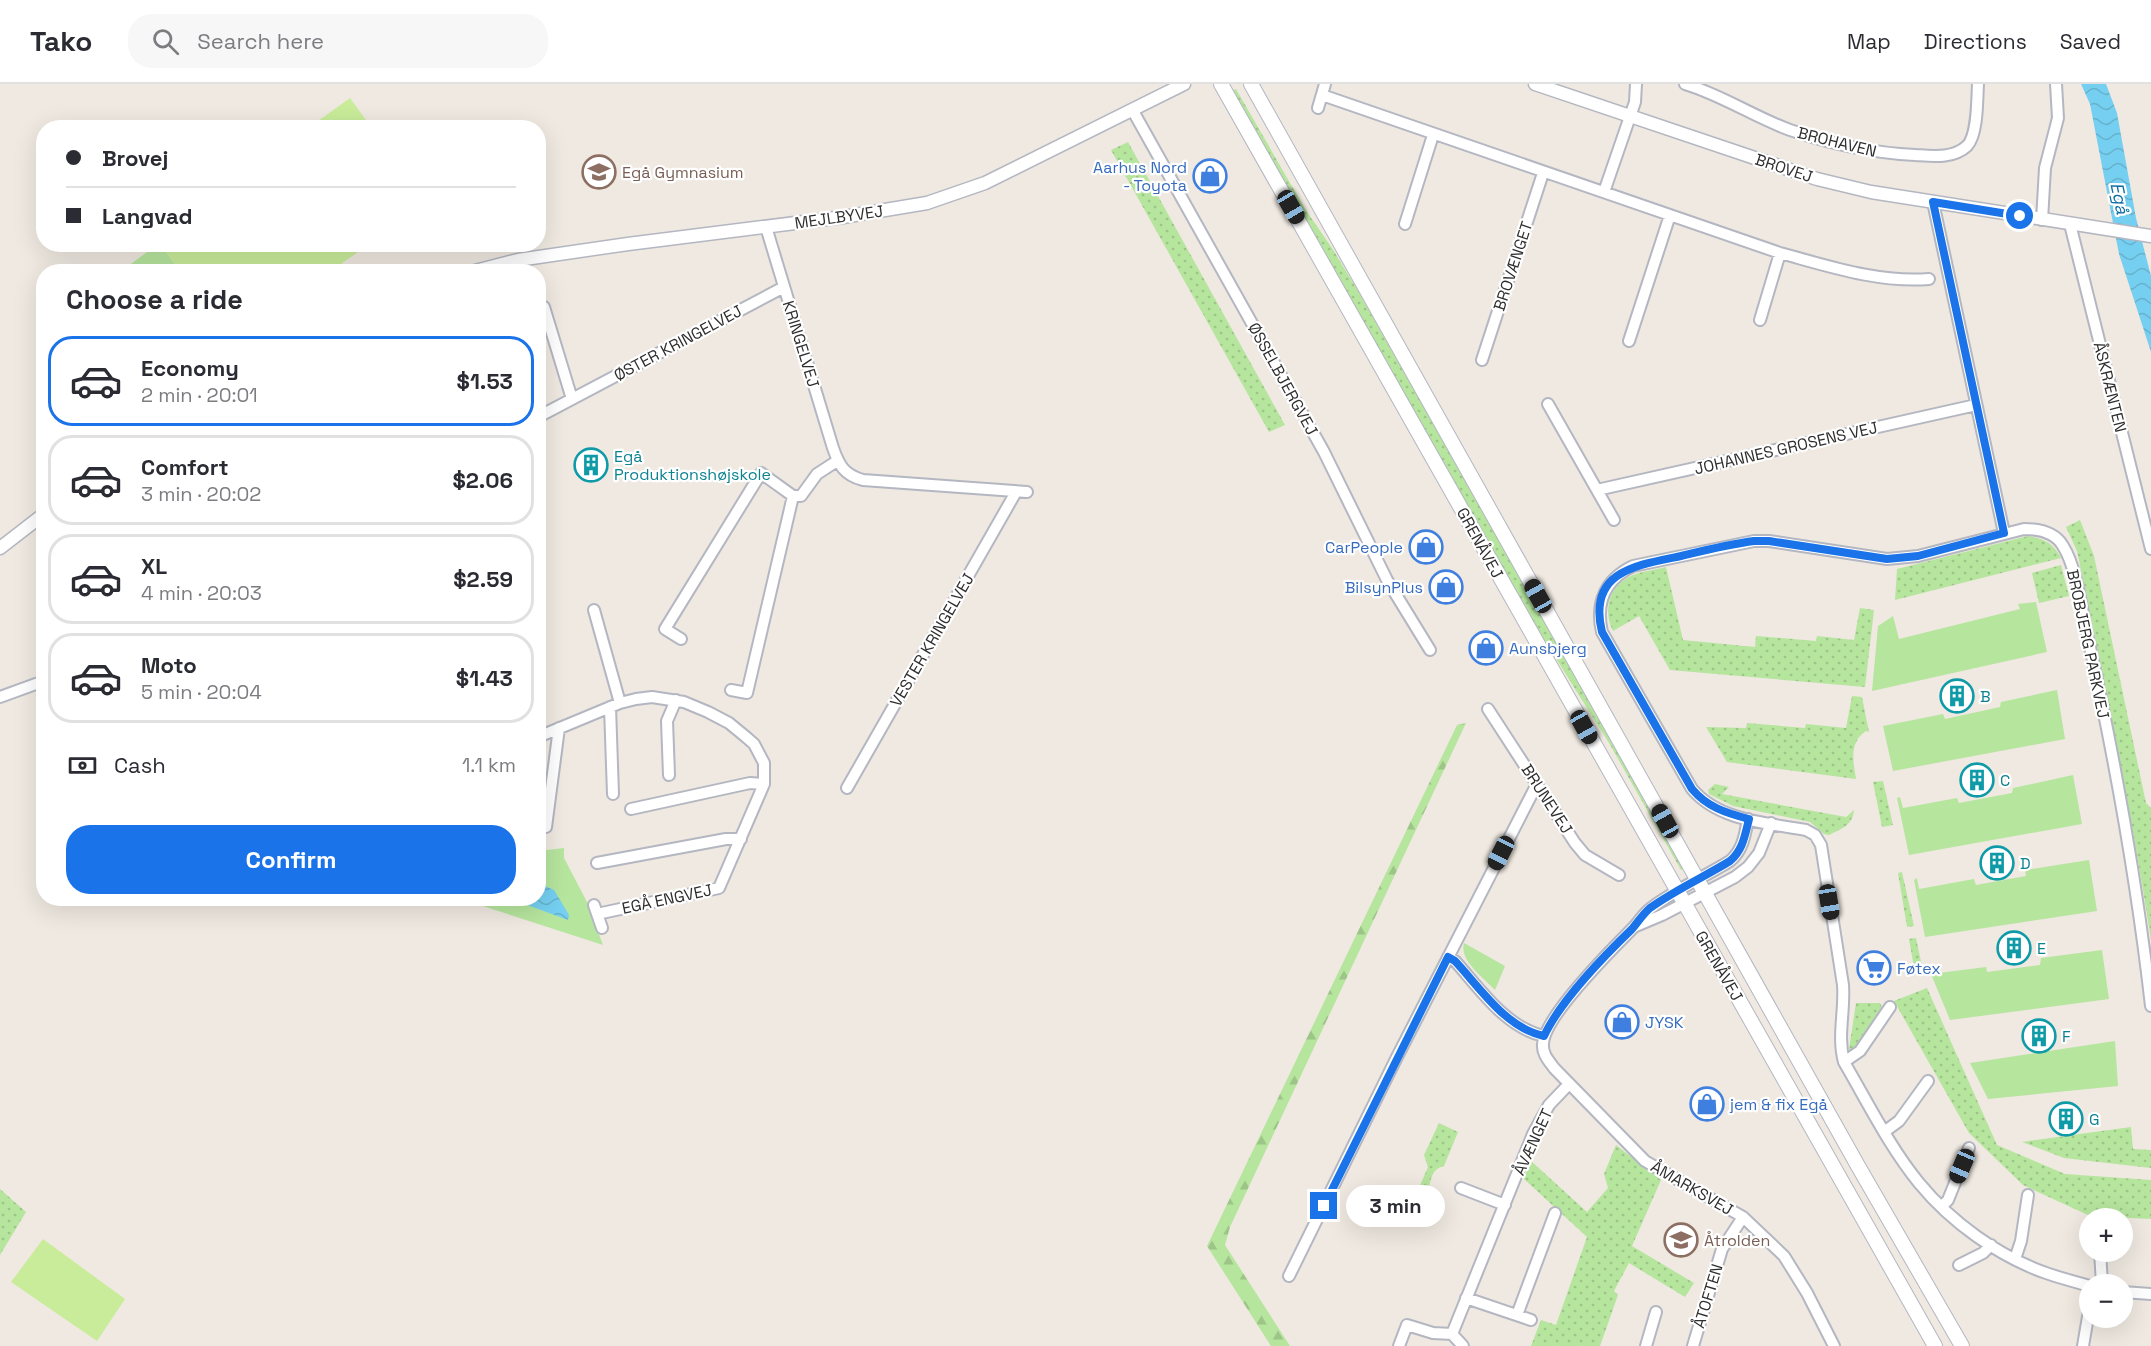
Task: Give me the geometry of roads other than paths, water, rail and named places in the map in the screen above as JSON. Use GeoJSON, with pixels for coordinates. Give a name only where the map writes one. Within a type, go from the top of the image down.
{"type":"FeatureCollection","features":[{"type":"Feature","properties":{"kind":"main road","name":"GRENÅVEJ"},"geometry":{"type":"LineString","coordinates":[[1221,84],[1935,1346]]}},
{"type":"Feature","properties":{"kind":"main road","name":"GRENÅVEJ"},"geometry":{"type":"LineString","coordinates":[[1251,84],[1858,1166],[1962,1346]]}},
{"type":"Feature","properties":{"kind":"street","name":"MEJLBYVEJ"},"geometry":{"type":"LineString","coordinates":[[503,264],[584,250],[843,217],[927,203],[985,183],[1184,84]]}},
{"type":"Feature","properties":{"kind":"street"},"geometry":{"type":"LineString","coordinates":[[1318,108],[1325,84]]}},
{"type":"Feature","properties":{"kind":"street","name":"BROVEJ"},"geometry":{"type":"LineString","coordinates":[[1535,84],[1810,177],[1871,192],[2150,236]]}},
{"type":"Feature","properties":{"kind":"street"},"geometry":{"type":"LineString","coordinates":[[1604,192],[1635,102],[1636,84]]}},
{"type":"Feature","properties":{"kind":"street","name":"BROHAVEN"},"geometry":{"type":"LineString","coordinates":[[1685,84],[1702,89],[1789,129],[1835,143],[1882,153],[1937,157],[1952,155],[1968,146],[1975,130],[1978,84]]}},
{"type":"Feature","properties":{"kind":"street"},"geometry":{"type":"LineString","coordinates":[[2042,220],[2045,168],[2058,118],[2056,84]]}},
{"type":"Feature","properties":{"kind":"street"},"geometry":{"type":"LineString","coordinates":[[1322,95],[1780,253],[1880,278],[1929,279]]}},
{"type":"Feature","properties":{"kind":"street","name":"ØSSELBJERGVEJ"},"geometry":{"type":"LineString","coordinates":[[1133,111],[1324,452],[1387,580],[1430,650]]}},
{"type":"Feature","properties":{"kind":"street"},"geometry":{"type":"LineString","coordinates":[[1405,224],[1433,135]]}},
{"type":"Feature","properties":{"kind":"street","name":"BROVÆNGET"},"geometry":{"type":"LineString","coordinates":[[1482,360],[1543,173]]}},
{"type":"Feature","properties":{"kind":"street"},"geometry":{"type":"LineString","coordinates":[[1933,202],[2004,533]]}},
{"type":"Feature","properties":{"kind":"street"},"geometry":{"type":"LineString","coordinates":[[1629,340],[1670,215]]}},
{"type":"Feature","properties":{"kind":"street","name":"ÅSKRÆNTEN"},"geometry":{"type":"LineString","coordinates":[[2070,224],[2151,549]]}},
{"type":"Feature","properties":{"kind":"street","name":"KRINGELVEJ"},"geometry":{"type":"LineString","coordinates":[[766,227],[837,461]]}},
{"type":"Feature","properties":{"kind":"street"},"geometry":{"type":"LineString","coordinates":[[1760,320],[1780,253]]}},
{"type":"Feature","properties":{"kind":"street","name":"ØSTER KRINGELVEJ"},"geometry":{"type":"LineString","coordinates":[[546,413],[784,287]]}},
{"type":"Feature","properties":{"kind":"street"},"geometry":{"type":"LineString","coordinates":[[546,314],[572,399]]}},
{"type":"Feature","properties":{"kind":"street"},"geometry":{"type":"LineString","coordinates":[[1548,404],[1614,520]]}},
{"type":"Feature","properties":{"kind":"street","name":"JOHANNES GROSENS VEJ"},"geometry":{"type":"LineString","coordinates":[[1597,490],[1976,405]]}},
{"type":"Feature","properties":{"kind":"street"},"geometry":{"type":"LineString","coordinates":[[681,639],[666,629],[761,473],[793,496],[801,496],[817,474],[837,461]]}},
{"type":"Feature","properties":{"kind":"street","name":"VESTER KRINGELVEJ"},"geometry":{"type":"LineString","coordinates":[[837,461],[847,474],[863,480],[1021,492],[847,788]]}},
{"type":"Feature","properties":{"kind":"street"},"geometry":{"type":"LineString","coordinates":[[730,690],[747,693],[793,496]]}},
{"type":"Feature","properties":{"kind":"street"},"geometry":{"type":"LineString","coordinates":[[0,548],[36,520]]}},
{"type":"Feature","properties":{"kind":"street","name":"BROBJERG PARKVEJ"},"geometry":{"type":"LineString","coordinates":[[2079,1283],[2045,1272],[2015,1258],[1991,1245],[1963,1225],[1918,1181],[1884,1132],[1844,1062],[1840,1046],[1843,985],[1821,845],[1815,835],[1806,830],[1723,812],[1710,805],[1692,789],[1602,632],[1599,609],[1601,598],[1614,578],[1634,566],[1754,541],[1769,541],[1887,559],[1918,556],[2024,529],[2038,529],[2051,534],[2062,543],[2069,557],[2106,725],[2122,813],[2151,1006]]}},
{"type":"Feature","properties":{"kind":"street"},"geometry":{"type":"LineString","coordinates":[[594,610],[615,705],[613,794]]}},
{"type":"Feature","properties":{"kind":"street"},"geometry":{"type":"LineString","coordinates":[[0,685],[3,696],[36,684]]}},
{"type":"Feature","properties":{"kind":"street"},"geometry":{"type":"LineString","coordinates":[[546,734],[615,705],[636,699],[652,697],[676,700],[729,723],[754,744],[764,763],[764,784],[750,783],[631,809]]}},
{"type":"Feature","properties":{"kind":"street"},"geometry":{"type":"LineString","coordinates":[[669,775],[667,721],[676,700]]}},
{"type":"Feature","properties":{"kind":"street","name":"BRUNEVEJ"},"geometry":{"type":"LineString","coordinates":[[1488,709],[1575,843],[1586,855],[1619,875]]}},
{"type":"Feature","properties":{"kind":"street"},"geometry":{"type":"LineString","coordinates":[[546,826],[559,728]]}},
{"type":"Feature","properties":{"kind":"street","name":"EGÅ ENGVEJ"},"geometry":{"type":"LineString","coordinates":[[602,928],[595,910],[719,888],[764,784]]}},
{"type":"Feature","properties":{"kind":"street"},"geometry":{"type":"LineString","coordinates":[[1289,1276],[1537,784]]}},
{"type":"Feature","properties":{"kind":"street"},"geometry":{"type":"LineString","coordinates":[[1448,957],[1455,961],[1512,1022],[1528,1032],[1544,1036],[1558,1013],[1606,953],[1635,926],[1647,911],[1738,855],[1744,842],[1749,819]]}},
{"type":"Feature","properties":{"kind":"street"},"geometry":{"type":"LineString","coordinates":[[1635,926],[1684,904],[1735,877],[1748,867],[1759,853],[1771,823]]}},
{"type":"Feature","properties":{"kind":"street"},"geometry":{"type":"LineString","coordinates":[[597,863],[726,839],[741,839]]}},
{"type":"Feature","properties":{"kind":"street"},"geometry":{"type":"LineString","coordinates":[[1844,1062],[1860,1051],[1890,1007]]}},
{"type":"Feature","properties":{"kind":"street","name":"ÅMARKSVEJ"},"geometry":{"type":"LineString","coordinates":[[1544,1036],[1542,1046],[1545,1055],[1569,1084],[1645,1161],[1743,1217],[1784,1256],[1807,1293],[1834,1346]]}},
{"type":"Feature","properties":{"kind":"street"},"geometry":{"type":"LineString","coordinates":[[1884,1132],[1899,1121],[1929,1081]]}},
{"type":"Feature","properties":{"kind":"street","name":"ÅVÆNGET"},"geometry":{"type":"LineString","coordinates":[[1452,1334],[1540,1119],[1549,1105],[1569,1084]]}},
{"type":"Feature","properties":{"kind":"street"},"geometry":{"type":"LineString","coordinates":[[1942,1206],[1948,1200],[1970,1149]]}},
{"type":"Feature","properties":{"kind":"street"},"geometry":{"type":"LineString","coordinates":[[1461,1188],[1505,1205]]}},
{"type":"Feature","properties":{"kind":"street"},"geometry":{"type":"LineString","coordinates":[[2015,1258],[2021,1241],[2028,1195]]}},
{"type":"Feature","properties":{"kind":"street"},"geometry":{"type":"LineString","coordinates":[[1517,1316],[1555,1213]]}},
{"type":"Feature","properties":{"kind":"street","name":"ÅTOFTEN"},"geometry":{"type":"LineString","coordinates":[[1693,1346],[1722,1249],[1743,1217]]}},
{"type":"Feature","properties":{"kind":"street"},"geometry":{"type":"LineString","coordinates":[[1959,1265],[1983,1253],[1991,1245]]}},
{"type":"Feature","properties":{"kind":"street"},"geometry":{"type":"LineString","coordinates":[[2133,1293],[2151,1294]]}},
{"type":"Feature","properties":{"kind":"street"},"geometry":{"type":"LineString","coordinates":[[1466,1298],[1531,1320]]}},
{"type":"Feature","properties":{"kind":"street"},"geometry":{"type":"LineString","coordinates":[[1646,1346],[1656,1312]]}},
{"type":"Feature","properties":{"kind":"street"},"geometry":{"type":"LineString","coordinates":[[1399,1346],[1407,1325],[1432,1333],[1452,1334],[1463,1346]]}},
{"type":"Feature","properties":{"kind":"street"},"geometry":{"type":"LineString","coordinates":[[2083,1346],[2086,1328]]}},
{"type":"Feature","properties":{"kind":"water","name":"Egå"},"geometry":{"type":"Polygon","coordinates":[[[2081,84],[2106,84],[2117,113],[2136,218],[2151,276],[2151,352],[2119,254],[2090,104],[2081,84]]]}},
{"type":"Feature","properties":{"kind":"water"},"geometry":{"type":"Polygon","coordinates":[[[546,886],[554,890],[569,915],[568,920],[530,906],[546,906],[546,886]]]}},
{"type":"Feature","properties":{"kind":"place","name":"Egå Gymnasium"},"geometry":{"type":"Point","coordinates":[599,172]}},
{"type":"Feature","properties":{"kind":"place","name":"Aarhus Nord - Toyota"},"geometry":{"type":"Point","coordinates":[1210,176]}},
{"type":"Feature","properties":{"kind":"place","name":"Egå Produktionshøjskole"},"geometry":{"type":"Point","coordinates":[591,465]}},
{"type":"Feature","properties":{"kind":"place","name":"CarPeople"},"geometry":{"type":"Point","coordinates":[1426,547]}},
{"type":"Feature","properties":{"kind":"place","name":"BilsynPlus"},"geometry":{"type":"Point","coordinates":[1446,587]}},
{"type":"Feature","properties":{"kind":"place","name":"Aunsbjerg"},"geometry":{"type":"Point","coordinates":[1486,648]}},
{"type":"Feature","properties":{"kind":"place","name":"B"},"geometry":{"type":"Point","coordinates":[1957,696]}},
{"type":"Feature","properties":{"kind":"place","name":"C"},"geometry":{"type":"Point","coordinates":[1977,780]}},
{"type":"Feature","properties":{"kind":"place","name":"D"},"geometry":{"type":"Point","coordinates":[1997,863]}},
{"type":"Feature","properties":{"kind":"place","name":"E"},"geometry":{"type":"Point","coordinates":[2014,948]}},
{"type":"Feature","properties":{"kind":"place","name":"Føtex"},"geometry":{"type":"Point","coordinates":[1874,968]}},
{"type":"Feature","properties":{"kind":"place","name":"JYSK"},"geometry":{"type":"Point","coordinates":[1622,1022]}},
{"type":"Feature","properties":{"kind":"place","name":"F"},"geometry":{"type":"Point","coordinates":[2039,1036]}},
{"type":"Feature","properties":{"kind":"place","name":"jem & fix Egå"},"geometry":{"type":"Point","coordinates":[1707,1104]}},
{"type":"Feature","properties":{"kind":"place","name":"G"},"geometry":{"type":"Point","coordinates":[2066,1119]}},
{"type":"Feature","properties":{"kind":"place","name":"Åtrolden"},"geometry":{"type":"Point","coordinates":[1681,1240]}}]}
